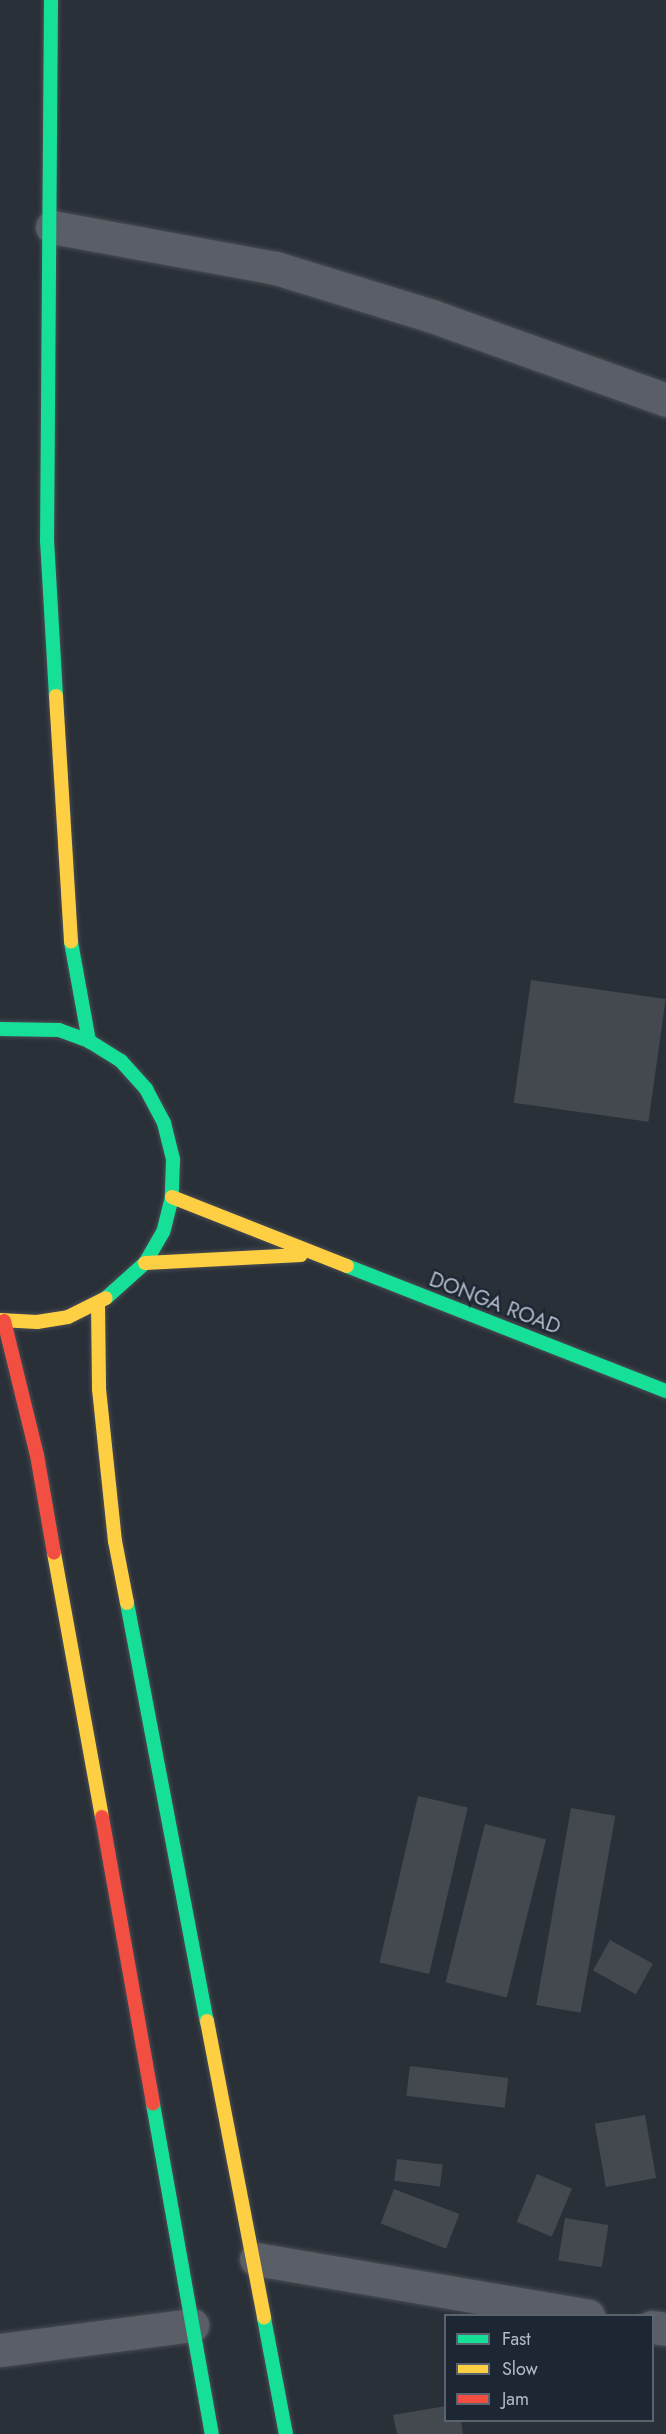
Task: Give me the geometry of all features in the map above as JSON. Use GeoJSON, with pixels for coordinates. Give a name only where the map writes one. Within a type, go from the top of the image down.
{"type":"FeatureCollection","features":[{"type":"Feature","properties":{"kind":"main road"},"geometry":{"type":"LineString","coordinates":[[51,0],[52,227],[49,564],[68,923],[89,1041]]}},
{"type":"Feature","properties":{"kind":"main road"},"geometry":{"type":"LineString","coordinates":[[0,1029],[59,1030],[89,1041],[121,1062],[146,1089],[166,1132],[173,1160],[172,1197],[163,1232],[145,1263],[98,1304],[68,1317],[2,1321],[37,1455],[212,2434]]}},
{"type":"Feature","properties":{"kind":"main road","name":"DONGA ROAD"},"geometry":{"type":"LineString","coordinates":[[172,1197],[309,1254],[666,1391]]}},
{"type":"Feature","properties":{"kind":"main road"},"geometry":{"type":"LineString","coordinates":[[145,1263],[309,1254]]}},
{"type":"Feature","properties":{"kind":"main road"},"geometry":{"type":"LineString","coordinates":[[98,1304],[99,1389],[115,1542],[256,2259],[286,2434]]}},
{"type":"Feature","properties":{"kind":"street"},"geometry":{"type":"LineString","coordinates":[[52,227],[276,268],[432,316],[666,400]]}},
{"type":"Feature","properties":{"kind":"street"},"geometry":{"type":"LineString","coordinates":[[256,2259],[576,2314]]}},
{"type":"Feature","properties":{"kind":"street"},"geometry":{"type":"LineString","coordinates":[[0,2350],[192,2325]]}},
{"type":"Feature","properties":{"kind":"building"},"geometry":{"type":"Polygon","coordinates":[[[531,980],[666,999],[648,1122],[514,1103],[531,980]]]}},
{"type":"Feature","properties":{"kind":"building"},"geometry":{"type":"Polygon","coordinates":[[[418,1796],[468,1807],[429,1974],[380,1963],[418,1796]]]}},
{"type":"Feature","properties":{"kind":"building"},"geometry":{"type":"Polygon","coordinates":[[[571,1808],[615,1816],[581,2013],[536,2005],[571,1808]]]}},
{"type":"Feature","properties":{"kind":"building"},"geometry":{"type":"Polygon","coordinates":[[[485,1824],[546,1839],[507,1997],[446,1982],[485,1824]]]}},
{"type":"Feature","properties":{"kind":"building"},"geometry":{"type":"Polygon","coordinates":[[[610,1940],[653,1964],[636,1994],[593,1971],[610,1940]]]}},
{"type":"Feature","properties":{"kind":"building"},"geometry":{"type":"Polygon","coordinates":[[[410,2066],[508,2078],[505,2108],[406,2096],[410,2066]]]}},
{"type":"Feature","properties":{"kind":"building"},"geometry":{"type":"Polygon","coordinates":[[[645,2115],[656,2178],[606,2187],[595,2124],[645,2115]]]}},
{"type":"Feature","properties":{"kind":"building"},"geometry":{"type":"Polygon","coordinates":[[[397,2159],[443,2165],[440,2186],[394,2181],[397,2159]]]}},
{"type":"Feature","properties":{"kind":"building"},"geometry":{"type":"Polygon","coordinates":[[[537,2174],[572,2189],[552,2237],[517,2222],[537,2174]]]}},
{"type":"Feature","properties":{"kind":"building"},"geometry":{"type":"Polygon","coordinates":[[[394,2189],[459,2214],[446,2249],[381,2224],[394,2189]]]}},
{"type":"Feature","properties":{"kind":"building"},"geometry":{"type":"Polygon","coordinates":[[[565,2218],[608,2225],[602,2267],[558,2260],[565,2218]]]}},
{"type":"Feature","properties":{"kind":"building"},"geometry":{"type":"Polygon","coordinates":[[[444,2406],[444,2422],[461,2422],[463,2434],[397,2434],[393,2415],[444,2406]]]}},
{"type":"Feature","properties":{"kind":"traffic: fast"},"geometry":{"type":"LineString","coordinates":[[51,0],[47,540],[56,696]]}},
{"type":"Feature","properties":{"kind":"traffic: fast"},"geometry":{"type":"LineString","coordinates":[[71,942],[89,1041]]}},
{"type":"Feature","properties":{"kind":"traffic: fast"},"geometry":{"type":"LineString","coordinates":[[0,1029],[59,1030],[89,1041],[121,1061],[146,1089],[164,1123],[173,1160],[172,1197],[163,1232],[145,1263],[106,1298]]}},
{"type":"Feature","properties":{"kind":"traffic: fast"},"geometry":{"type":"LineString","coordinates":[[347,1266],[666,1391]]}},
{"type":"Feature","properties":{"kind":"traffic: fast"},"geometry":{"type":"LineString","coordinates":[[127,1603],[207,2021]]}},
{"type":"Feature","properties":{"kind":"traffic: fast"},"geometry":{"type":"LineString","coordinates":[[153,2104],[212,2434]]}},
{"type":"Feature","properties":{"kind":"traffic: fast"},"geometry":{"type":"LineString","coordinates":[[264,2318],[286,2434]]}},
{"type":"Feature","properties":{"kind":"traffic: slow"},"geometry":{"type":"LineString","coordinates":[[56,696],[71,942]]}},
{"type":"Feature","properties":{"kind":"traffic: slow"},"geometry":{"type":"LineString","coordinates":[[172,1197],[347,1266]]}},
{"type":"Feature","properties":{"kind":"traffic: slow"},"geometry":{"type":"LineString","coordinates":[[145,1263],[301,1255]]}},
{"type":"Feature","properties":{"kind":"traffic: slow"},"geometry":{"type":"LineString","coordinates":[[0,1320],[37,1322],[68,1317],[106,1298]]}},
{"type":"Feature","properties":{"kind":"traffic: slow"},"geometry":{"type":"LineString","coordinates":[[98,1304],[99,1389],[115,1541],[127,1603]]}},
{"type":"Feature","properties":{"kind":"traffic: slow"},"geometry":{"type":"LineString","coordinates":[[54,1553],[102,1817]]}},
{"type":"Feature","properties":{"kind":"traffic: slow"},"geometry":{"type":"LineString","coordinates":[[207,2021],[264,2318]]}},
{"type":"Feature","properties":{"kind":"traffic: jam"},"geometry":{"type":"LineString","coordinates":[[4,1321],[37,1455],[54,1553]]}},
{"type":"Feature","properties":{"kind":"traffic: jam"},"geometry":{"type":"LineString","coordinates":[[102,1817],[153,2104]]}}]}
